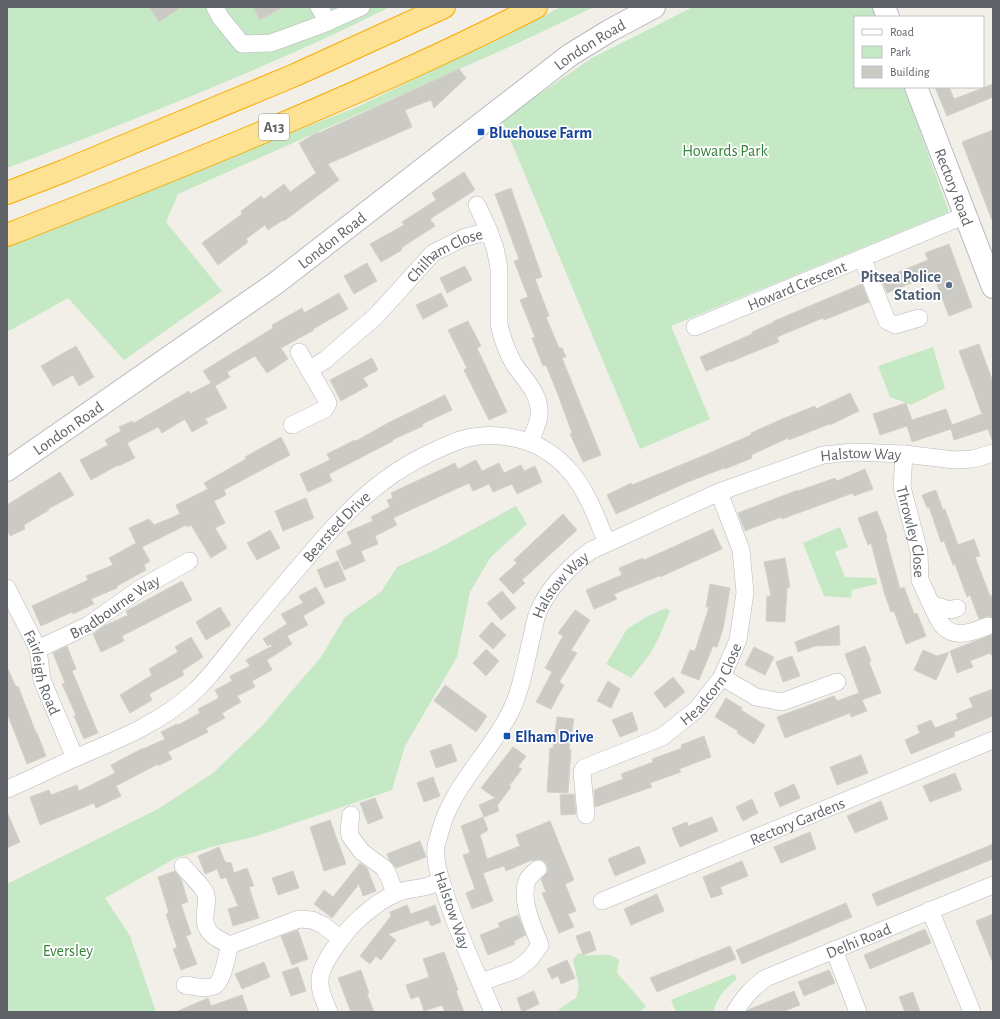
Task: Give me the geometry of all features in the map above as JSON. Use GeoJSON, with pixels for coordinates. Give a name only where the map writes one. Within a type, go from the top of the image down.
{"type":"FeatureCollection","features":[{"type":"Feature","properties":{"kind":"highway","name":"A13"},"geometry":{"type":"LineString","coordinates":[[7,193],[64,171],[295,75],[444,7]]}},
{"type":"Feature","properties":{"kind":"highway","name":"A13"},"geometry":{"type":"LineString","coordinates":[[7,235],[120,191],[325,106],[478,37],[536,7]]}},
{"type":"Feature","properties":{"kind":"main road","name":"London Road"},"geometry":{"type":"LineString","coordinates":[[7,470],[276,284],[570,55],[609,31],[654,7]]}},
{"type":"Feature","properties":{"kind":"main road","name":"Rectory Road"},"geometry":{"type":"LineString","coordinates":[[916,88],[993,284]]}},
{"type":"Feature","properties":{"kind":"street"},"geometry":{"type":"LineString","coordinates":[[215,7],[220,17],[242,44],[271,43],[328,22],[361,7]]}},
{"type":"Feature","properties":{"kind":"street"},"geometry":{"type":"LineString","coordinates":[[318,7],[328,22]]}},
{"type":"Feature","properties":{"kind":"street"},"geometry":{"type":"LineString","coordinates":[[477,205],[489,231]]}},
{"type":"Feature","properties":{"kind":"street","name":"Howard Crescent"},"geometry":{"type":"LineString","coordinates":[[695,328],[966,215]]}},
{"type":"Feature","properties":{"kind":"street","name":"Chilham Close"},"geometry":{"type":"LineString","coordinates":[[309,370],[325,360],[376,316],[433,253],[463,238],[489,231],[495,248],[499,268],[498,317],[501,332],[506,348],[515,365],[532,387],[536,397],[539,416],[530,442]]}},
{"type":"Feature","properties":{"kind":"street"},"geometry":{"type":"LineString","coordinates":[[862,258],[887,320],[896,325],[919,318]]}},
{"type":"Feature","properties":{"kind":"street"},"geometry":{"type":"LineString","coordinates":[[292,425],[325,409],[328,403],[299,352]]}},
{"type":"Feature","properties":{"kind":"street","name":"Bearsted Drive"},"geometry":{"type":"LineString","coordinates":[[7,789],[111,743],[152,723],[174,708],[194,692],[211,675],[250,625],[340,518],[365,494],[390,475],[424,455],[453,442],[477,435],[519,438],[530,442],[553,456],[567,468],[579,484],[607,543]]}},
{"type":"Feature","properties":{"kind":"street","name":"Halstow Way"},"geometry":{"type":"LineString","coordinates":[[493,1012],[454,918],[441,881],[436,863],[436,846],[442,822],[449,806],[470,771],[506,720],[517,697],[538,611],[559,580],[574,564],[590,551],[607,543],[719,492],[823,456],[854,452],[904,454],[955,460],[973,459],[993,453]]}},
{"type":"Feature","properties":{"kind":"street","name":"Throwley Close"},"geometry":{"type":"LineString","coordinates":[[904,454],[902,487],[919,552],[920,580],[931,604],[943,626],[954,633],[966,634],[988,626]]}},
{"type":"Feature","properties":{"kind":"street","name":"Headcorn Close"},"geometry":{"type":"LineString","coordinates":[[586,815],[582,772],[584,768],[662,736],[697,709],[722,677],[738,640],[744,593],[741,550],[719,492]]}},
{"type":"Feature","properties":{"kind":"street","name":"Bradbourne Way"},"geometry":{"type":"LineString","coordinates":[[38,649],[88,626],[141,588],[189,561]]}},
{"type":"Feature","properties":{"kind":"street","name":"Fairleigh Road"},"geometry":{"type":"LineString","coordinates":[[7,588],[38,649],[42,680],[75,758]]}},
{"type":"Feature","properties":{"kind":"street"},"geometry":{"type":"LineString","coordinates":[[931,604],[950,610],[956,608]]}},
{"type":"Feature","properties":{"kind":"street"},"geometry":{"type":"LineString","coordinates":[[722,677],[756,697],[782,702],[837,682]]}},
{"type":"Feature","properties":{"kind":"street","name":"Rectory Gardens"},"geometry":{"type":"LineString","coordinates":[[602,901],[993,740]]}},
{"type":"Feature","properties":{"kind":"street"},"geometry":{"type":"LineString","coordinates":[[351,815],[349,829],[350,836],[362,852],[384,868],[390,877],[395,893]]}},
{"type":"Feature","properties":{"kind":"street"},"geometry":{"type":"LineString","coordinates":[[183,866],[206,894],[208,904],[205,917],[206,926],[211,935],[230,944],[299,918],[312,920],[323,925],[341,940]]}},
{"type":"Feature","properties":{"kind":"street"},"geometry":{"type":"LineString","coordinates":[[481,982],[516,970],[530,959],[540,945],[527,909],[525,891],[528,879],[538,869]]}},
{"type":"Feature","properties":{"kind":"street"},"geometry":{"type":"LineString","coordinates":[[329,1012],[320,987],[322,970],[341,940],[360,917],[395,893],[424,887],[441,881]]}},
{"type":"Feature","properties":{"kind":"street","name":"Delhi Road"},"geometry":{"type":"LineString","coordinates":[[735,1012],[744,998],[754,987],[766,978],[993,885]]}},
{"type":"Feature","properties":{"kind":"street"},"geometry":{"type":"LineString","coordinates":[[930,910],[972,1012]]}},
{"type":"Feature","properties":{"kind":"street"},"geometry":{"type":"LineString","coordinates":[[185,985],[207,987],[215,986],[220,981],[230,944]]}},
{"type":"Feature","properties":{"kind":"street"},"geometry":{"type":"LineString","coordinates":[[834,950],[858,1012]]}},
{"type":"Feature","properties":{"kind":"green space"},"geometry":{"type":"Polygon","coordinates":[[[7,7],[390,7],[343,30],[248,72],[152,112],[7,168],[7,7]]]}},
{"type":"Feature","properties":{"kind":"green space"},"geometry":{"type":"Polygon","coordinates":[[[560,7],[594,7],[518,43],[178,194],[166,222],[222,291],[124,360],[68,298],[7,332],[7,245],[357,107],[539,19],[560,7]]]}},
{"type":"Feature","properties":{"kind":"green space","name":"Howards Park"},"geometry":{"type":"Polygon","coordinates":[[[693,7],[873,7],[877,16],[854,16],[854,88],[904,88],[949,212],[671,326],[710,419],[640,449],[502,120],[592,58],[693,7]]]}},
{"type":"Feature","properties":{"kind":"green space"},"geometry":{"type":"Polygon","coordinates":[[[933,347],[945,388],[911,405],[890,397],[878,366],[933,347]]]}},
{"type":"Feature","properties":{"kind":"green space","name":"Eversley"},"geometry":{"type":"Polygon","coordinates":[[[516,506],[527,524],[490,558],[470,592],[457,657],[405,746],[392,790],[257,836],[211,847],[176,858],[105,898],[130,936],[156,1012],[7,1012],[7,884],[158,809],[213,773],[261,727],[321,657],[345,617],[381,592],[397,567],[437,549],[516,506]]]}},
{"type":"Feature","properties":{"kind":"green space"},"geometry":{"type":"Polygon","coordinates":[[[840,527],[848,547],[835,552],[845,577],[876,578],[877,584],[852,590],[851,598],[824,596],[803,543],[840,527]]]}},
{"type":"Feature","properties":{"kind":"green space"},"geometry":{"type":"Polygon","coordinates":[[[666,608],[670,611],[659,637],[650,654],[631,678],[606,664],[627,629],[646,617],[666,608]]]}},
{"type":"Feature","properties":{"kind":"green space"},"geometry":{"type":"Polygon","coordinates":[[[579,953],[589,956],[608,955],[619,960],[617,973],[646,1006],[639,1012],[557,1012],[576,998],[579,987],[573,959],[579,953]]]}},
{"type":"Feature","properties":{"kind":"green space"},"geometry":{"type":"Polygon","coordinates":[[[734,974],[737,979],[722,994],[713,1012],[676,1012],[671,1000],[734,974]]]}},
{"type":"Feature","properties":{"kind":"building"},"geometry":{"type":"Polygon","coordinates":[[[149,7],[181,7],[159,22],[149,7]]]}},
{"type":"Feature","properties":{"kind":"building"},"geometry":{"type":"Polygon","coordinates":[[[253,7],[283,7],[260,20],[253,7]]]}},
{"type":"Feature","properties":{"kind":"building"},"geometry":{"type":"Polygon","coordinates":[[[459,69],[466,78],[434,108],[431,100],[405,110],[412,127],[328,164],[339,180],[284,221],[283,220],[268,230],[265,225],[246,239],[248,242],[218,265],[202,243],[242,214],[241,211],[261,196],[264,199],[284,184],[290,192],[316,173],[299,143],[318,132],[319,133],[459,69]]]}},
{"type":"Feature","properties":{"kind":"building"},"geometry":{"type":"Polygon","coordinates":[[[993,84],[993,97],[947,116],[935,88],[949,88],[954,99],[993,84]]]}},
{"type":"Feature","properties":{"kind":"building"},"geometry":{"type":"Polygon","coordinates":[[[993,130],[993,220],[992,220],[962,142],[993,130]]]}},
{"type":"Feature","properties":{"kind":"building"},"geometry":{"type":"Polygon","coordinates":[[[464,172],[475,190],[430,219],[435,226],[401,248],[402,250],[381,262],[370,244],[404,225],[402,222],[436,200],[432,193],[464,172]]]}},
{"type":"Feature","properties":{"kind":"building"},"geometry":{"type":"Polygon","coordinates":[[[511,188],[542,277],[535,279],[549,316],[546,317],[559,348],[562,348],[566,357],[562,358],[601,455],[583,462],[570,434],[572,433],[546,365],[543,366],[532,338],[535,337],[520,300],[528,297],[514,261],[519,259],[495,194],[511,188]]]}},
{"type":"Feature","properties":{"kind":"building"},"geometry":{"type":"Polygon","coordinates":[[[949,244],[972,307],[949,316],[933,274],[887,293],[881,279],[928,260],[925,253],[949,244]]]}},
{"type":"Feature","properties":{"kind":"building"},"geometry":{"type":"Polygon","coordinates":[[[367,263],[377,281],[354,294],[344,276],[367,263]]]}},
{"type":"Feature","properties":{"kind":"building"},"geometry":{"type":"Polygon","coordinates":[[[465,266],[472,280],[447,293],[440,278],[465,266]]]}},
{"type":"Feature","properties":{"kind":"building"},"geometry":{"type":"Polygon","coordinates":[[[862,284],[869,302],[824,320],[823,318],[777,337],[779,342],[706,371],[700,357],[752,334],[752,332],[774,321],[862,284]]]}},
{"type":"Feature","properties":{"kind":"building"},"geometry":{"type":"Polygon","coordinates":[[[339,293],[348,309],[281,348],[288,359],[267,373],[255,356],[227,372],[230,377],[215,386],[227,408],[205,419],[208,423],[192,432],[185,419],[162,433],[158,427],[127,443],[135,458],[119,466],[118,465],[91,480],[80,460],[108,445],[105,440],[121,431],[119,427],[132,421],[134,423],[189,391],[190,394],[211,383],[203,371],[273,328],[272,325],[302,308],[304,313],[339,293]]]}},
{"type":"Feature","properties":{"kind":"building"},"geometry":{"type":"Polygon","coordinates":[[[441,293],[448,306],[423,319],[416,305],[441,293]]]}},
{"type":"Feature","properties":{"kind":"building"},"geometry":{"type":"Polygon","coordinates":[[[468,321],[481,346],[477,348],[507,412],[489,420],[464,370],[467,368],[448,330],[468,321]]]}},
{"type":"Feature","properties":{"kind":"building"},"geometry":{"type":"Polygon","coordinates":[[[979,344],[993,382],[992,440],[988,429],[954,440],[951,429],[912,442],[907,426],[880,435],[873,414],[906,403],[912,420],[946,409],[952,425],[982,414],[959,351],[979,344]]]}},
{"type":"Feature","properties":{"kind":"building"},"geometry":{"type":"Polygon","coordinates":[[[76,346],[94,377],[79,386],[73,375],[53,386],[41,366],[76,346]]]}},
{"type":"Feature","properties":{"kind":"building"},"geometry":{"type":"Polygon","coordinates":[[[372,358],[378,370],[363,378],[368,386],[341,401],[330,380],[372,358]]]}},
{"type":"Feature","properties":{"kind":"building"},"geometry":{"type":"Polygon","coordinates":[[[850,393],[859,411],[830,425],[829,424],[789,440],[788,438],[751,455],[752,458],[688,482],[616,514],[607,495],[631,483],[632,485],[705,455],[751,435],[751,433],[782,419],[815,406],[816,409],[850,393]]]}},
{"type":"Feature","properties":{"kind":"building"},"geometry":{"type":"Polygon","coordinates":[[[445,395],[452,410],[422,424],[423,426],[392,440],[393,441],[329,474],[332,481],[308,492],[300,474],[330,460],[327,454],[355,440],[356,441],[388,423],[445,395]]]}},
{"type":"Feature","properties":{"kind":"building"},"geometry":{"type":"Polygon","coordinates":[[[281,437],[290,455],[224,490],[226,495],[214,501],[225,523],[215,528],[227,548],[211,558],[191,525],[187,527],[186,525],[142,547],[150,561],[144,565],[146,570],[117,586],[117,588],[91,599],[94,604],[41,626],[32,606],[88,580],[86,576],[113,565],[109,558],[136,543],[129,528],[149,519],[154,525],[180,514],[176,505],[208,489],[204,483],[246,459],[245,457],[281,437]]]}},
{"type":"Feature","properties":{"kind":"building"},"geometry":{"type":"Polygon","coordinates":[[[476,460],[482,471],[499,463],[504,473],[521,465],[524,471],[535,466],[542,482],[517,494],[512,484],[493,492],[489,484],[473,491],[469,483],[393,518],[397,525],[375,536],[378,544],[361,551],[365,561],[344,570],[336,551],[352,544],[347,532],[373,521],[371,517],[390,507],[387,500],[393,498],[391,493],[455,463],[458,469],[476,460]]]}},
{"type":"Feature","properties":{"kind":"building"},"geometry":{"type":"Polygon","coordinates":[[[865,469],[873,489],[854,496],[853,493],[782,519],[781,517],[745,531],[738,513],[798,490],[835,478],[837,481],[865,469]]]}},
{"type":"Feature","properties":{"kind":"building"},"geometry":{"type":"Polygon","coordinates":[[[60,472],[74,495],[48,509],[49,510],[24,525],[25,529],[10,536],[7,529],[7,505],[60,472]]]}},
{"type":"Feature","properties":{"kind":"building"},"geometry":{"type":"Polygon","coordinates":[[[936,490],[943,510],[945,509],[958,545],[974,539],[980,556],[975,557],[990,596],[993,595],[993,618],[989,616],[979,619],[970,595],[967,597],[955,564],[953,565],[944,541],[941,542],[929,507],[927,508],[922,495],[936,490]]]}},
{"type":"Feature","properties":{"kind":"building"},"geometry":{"type":"Polygon","coordinates":[[[306,498],[314,518],[283,531],[275,511],[306,498]]]}},
{"type":"Feature","properties":{"kind":"building"},"geometry":{"type":"Polygon","coordinates":[[[877,511],[887,537],[886,538],[900,589],[904,587],[914,614],[917,613],[926,636],[906,644],[894,611],[891,612],[884,592],[871,543],[868,545],[858,518],[877,511]]]}},
{"type":"Feature","properties":{"kind":"building"},"geometry":{"type":"Polygon","coordinates":[[[563,514],[577,530],[522,580],[525,583],[513,594],[499,579],[517,563],[514,560],[563,514]]]}},
{"type":"Feature","properties":{"kind":"building"},"geometry":{"type":"Polygon","coordinates":[[[713,529],[722,549],[660,577],[659,576],[614,594],[617,599],[594,609],[586,590],[622,575],[619,568],[643,558],[644,560],[713,529]]]}},
{"type":"Feature","properties":{"kind":"building"},"geometry":{"type":"Polygon","coordinates":[[[270,530],[280,548],[257,560],[247,543],[270,530]]]}},
{"type":"Feature","properties":{"kind":"building"},"geometry":{"type":"Polygon","coordinates":[[[785,558],[790,587],[787,588],[785,622],[766,621],[767,596],[771,596],[764,562],[785,558]]]}},
{"type":"Feature","properties":{"kind":"building"},"geometry":{"type":"Polygon","coordinates":[[[338,561],[346,580],[325,588],[317,570],[338,561]]]}},
{"type":"Feature","properties":{"kind":"building"},"geometry":{"type":"Polygon","coordinates":[[[182,581],[192,600],[122,636],[124,641],[101,652],[93,634],[104,626],[128,615],[126,611],[182,581]]]}},
{"type":"Feature","properties":{"kind":"building"},"geometry":{"type":"Polygon","coordinates":[[[710,584],[730,588],[723,629],[717,647],[713,646],[699,680],[681,673],[690,650],[695,651],[709,607],[706,607],[710,584]]]}},
{"type":"Feature","properties":{"kind":"building"},"geometry":{"type":"Polygon","coordinates":[[[316,587],[325,603],[303,616],[308,625],[287,636],[292,644],[267,660],[272,670],[252,681],[255,687],[237,696],[241,702],[222,713],[225,718],[206,728],[208,732],[168,752],[172,759],[158,766],[158,764],[116,786],[121,796],[96,808],[94,803],[40,825],[30,797],[49,790],[51,795],[77,785],[79,791],[115,773],[111,765],[143,748],[165,739],[161,732],[200,713],[198,709],[219,698],[215,690],[232,681],[230,676],[250,666],[246,660],[272,646],[270,644],[268,646],[263,639],[287,624],[281,614],[303,603],[299,596],[316,587]]]}},
{"type":"Feature","properties":{"kind":"building"},"geometry":{"type":"Polygon","coordinates":[[[502,591],[516,608],[501,620],[487,603],[502,591]]]}},
{"type":"Feature","properties":{"kind":"building"},"geometry":{"type":"Polygon","coordinates":[[[220,607],[231,625],[206,640],[196,622],[220,607]]]}},
{"type":"Feature","properties":{"kind":"building"},"geometry":{"type":"Polygon","coordinates":[[[575,610],[590,620],[571,650],[577,653],[559,682],[564,685],[551,709],[536,702],[552,672],[545,668],[563,636],[558,633],[575,610]]]}},
{"type":"Feature","properties":{"kind":"building"},"geometry":{"type":"Polygon","coordinates":[[[492,622],[506,635],[493,649],[479,636],[492,622]]]}},
{"type":"Feature","properties":{"kind":"building"},"geometry":{"type":"Polygon","coordinates":[[[839,625],[840,645],[815,646],[798,652],[795,642],[839,625]]]}},
{"type":"Feature","properties":{"kind":"building"},"geometry":{"type":"Polygon","coordinates":[[[993,634],[993,655],[990,653],[970,661],[973,667],[957,673],[950,651],[993,634]]]}},
{"type":"Feature","properties":{"kind":"building"},"geometry":{"type":"Polygon","coordinates":[[[191,637],[203,657],[182,671],[184,675],[149,694],[152,700],[130,713],[120,695],[152,675],[149,669],[178,652],[175,647],[191,637]]]}},
{"type":"Feature","properties":{"kind":"building"},"geometry":{"type":"Polygon","coordinates":[[[67,646],[76,669],[72,671],[98,733],[84,739],[74,716],[76,715],[62,684],[65,683],[53,653],[67,646]]]}},
{"type":"Feature","properties":{"kind":"building"},"geometry":{"type":"Polygon","coordinates":[[[865,646],[871,661],[869,662],[881,693],[862,700],[867,711],[851,717],[850,713],[785,738],[777,717],[834,696],[837,701],[859,693],[845,654],[865,646]]]}},
{"type":"Feature","properties":{"kind":"building"},"geometry":{"type":"Polygon","coordinates":[[[754,647],[774,657],[765,675],[745,665],[754,647]]]}},
{"type":"Feature","properties":{"kind":"building"},"geometry":{"type":"Polygon","coordinates":[[[486,649],[499,661],[486,676],[473,663],[486,649]]]}},
{"type":"Feature","properties":{"kind":"building"},"geometry":{"type":"Polygon","coordinates":[[[923,650],[937,656],[949,652],[936,680],[914,670],[923,650]]]}},
{"type":"Feature","properties":{"kind":"building"},"geometry":{"type":"Polygon","coordinates":[[[792,656],[800,676],[783,682],[776,662],[792,656]]]}},
{"type":"Feature","properties":{"kind":"building"},"geometry":{"type":"Polygon","coordinates":[[[7,667],[16,687],[18,686],[46,756],[27,764],[7,713],[7,667]]]}},
{"type":"Feature","properties":{"kind":"building"},"geometry":{"type":"Polygon","coordinates":[[[673,677],[685,692],[665,708],[654,693],[673,677]]]}},
{"type":"Feature","properties":{"kind":"building"},"geometry":{"type":"Polygon","coordinates":[[[608,681],[620,689],[611,708],[597,701],[608,681]]]}},
{"type":"Feature","properties":{"kind":"building"},"geometry":{"type":"Polygon","coordinates":[[[445,685],[487,716],[476,732],[434,701],[445,685]]]}},
{"type":"Feature","properties":{"kind":"building"},"geometry":{"type":"Polygon","coordinates":[[[993,689],[993,716],[954,732],[955,736],[911,754],[905,740],[920,733],[917,726],[931,720],[935,728],[958,719],[956,714],[973,707],[969,698],[993,689]]]}},
{"type":"Feature","properties":{"kind":"building"},"geometry":{"type":"Polygon","coordinates":[[[726,698],[742,708],[741,710],[765,725],[754,744],[737,733],[738,731],[715,717],[726,698]]]}},
{"type":"Feature","properties":{"kind":"building"},"geometry":{"type":"Polygon","coordinates":[[[632,712],[638,730],[620,737],[612,720],[632,712]]]}},
{"type":"Feature","properties":{"kind":"building"},"geometry":{"type":"Polygon","coordinates":[[[557,717],[574,719],[569,749],[571,750],[568,793],[547,792],[550,748],[553,748],[557,717]]]}},
{"type":"Feature","properties":{"kind":"building"},"geometry":{"type":"Polygon","coordinates":[[[704,736],[711,757],[679,769],[681,772],[650,783],[652,787],[595,807],[594,790],[623,779],[621,774],[653,762],[652,759],[682,748],[681,745],[704,736]]]}},
{"type":"Feature","properties":{"kind":"building"},"geometry":{"type":"Polygon","coordinates":[[[451,744],[457,761],[436,768],[430,751],[451,744]]]}},
{"type":"Feature","properties":{"kind":"building"},"geometry":{"type":"Polygon","coordinates":[[[513,747],[526,756],[518,767],[522,769],[509,786],[511,787],[497,806],[499,811],[484,817],[479,805],[495,798],[481,788],[513,747]]]}},
{"type":"Feature","properties":{"kind":"building"},"geometry":{"type":"Polygon","coordinates":[[[861,755],[868,773],[837,785],[830,767],[861,755]]]}},
{"type":"Feature","properties":{"kind":"building"},"geometry":{"type":"Polygon","coordinates":[[[955,773],[962,790],[930,802],[923,786],[955,773]]]}},
{"type":"Feature","properties":{"kind":"building"},"geometry":{"type":"Polygon","coordinates":[[[433,777],[440,796],[424,802],[417,783],[433,777]]]}},
{"type":"Feature","properties":{"kind":"building"},"geometry":{"type":"Polygon","coordinates":[[[794,784],[800,798],[780,807],[774,793],[794,784]]]}},
{"type":"Feature","properties":{"kind":"building"},"geometry":{"type":"Polygon","coordinates":[[[574,794],[576,814],[561,815],[560,795],[574,794]]]}},
{"type":"Feature","properties":{"kind":"building"},"geometry":{"type":"Polygon","coordinates":[[[375,798],[383,818],[368,824],[360,803],[375,798]]]}},
{"type":"Feature","properties":{"kind":"building"},"geometry":{"type":"Polygon","coordinates":[[[752,799],[758,813],[743,821],[736,807],[752,799]]]}},
{"type":"Feature","properties":{"kind":"building"},"geometry":{"type":"Polygon","coordinates":[[[881,801],[888,819],[855,833],[847,816],[881,801]]]}},
{"type":"Feature","properties":{"kind":"building"},"geometry":{"type":"Polygon","coordinates":[[[7,812],[20,842],[7,848],[7,812]]]}},
{"type":"Feature","properties":{"kind":"building"},"geometry":{"type":"Polygon","coordinates":[[[483,817],[488,830],[480,835],[487,859],[520,846],[516,835],[550,821],[574,880],[565,884],[576,911],[568,914],[574,927],[559,933],[542,893],[546,892],[541,879],[547,873],[548,868],[546,863],[537,859],[506,871],[504,866],[483,873],[493,901],[472,909],[466,893],[475,889],[463,855],[470,853],[461,826],[483,817]]]}},
{"type":"Feature","properties":{"kind":"building"},"geometry":{"type":"Polygon","coordinates":[[[712,817],[718,831],[680,847],[672,828],[687,822],[688,826],[712,817]]]}},
{"type":"Feature","properties":{"kind":"building"},"geometry":{"type":"Polygon","coordinates":[[[330,820],[346,864],[324,871],[310,827],[330,820]]]}},
{"type":"Feature","properties":{"kind":"building"},"geometry":{"type":"Polygon","coordinates":[[[810,832],[816,849],[781,863],[774,847],[810,832]]]}},
{"type":"Feature","properties":{"kind":"building"},"geometry":{"type":"Polygon","coordinates":[[[420,841],[426,857],[396,868],[387,854],[420,841]]]}},
{"type":"Feature","properties":{"kind":"building"},"geometry":{"type":"Polygon","coordinates":[[[993,844],[993,859],[877,906],[872,894],[993,844]]]}},
{"type":"Feature","properties":{"kind":"building"},"geometry":{"type":"Polygon","coordinates":[[[639,846],[646,863],[615,876],[608,859],[639,846]]]}},
{"type":"Feature","properties":{"kind":"building"},"geometry":{"type":"Polygon","coordinates":[[[219,847],[225,862],[231,863],[234,873],[247,868],[254,886],[249,887],[259,918],[233,926],[228,909],[238,906],[226,877],[221,879],[217,869],[205,874],[198,856],[219,847]]]}},
{"type":"Feature","properties":{"kind":"building"},"geometry":{"type":"Polygon","coordinates":[[[742,861],[748,876],[720,887],[723,894],[711,898],[703,877],[742,861]]]}},
{"type":"Feature","properties":{"kind":"building"},"geometry":{"type":"Polygon","coordinates":[[[360,863],[367,868],[376,891],[363,896],[359,884],[332,918],[314,904],[324,890],[333,897],[360,863]]]}},
{"type":"Feature","properties":{"kind":"building"},"geometry":{"type":"Polygon","coordinates":[[[175,871],[181,879],[188,902],[181,904],[191,934],[186,936],[197,964],[181,970],[173,949],[177,947],[166,914],[169,913],[158,877],[175,871]]]}},
{"type":"Feature","properties":{"kind":"building"},"geometry":{"type":"Polygon","coordinates":[[[293,871],[299,888],[278,895],[272,878],[293,871]]]}},
{"type":"Feature","properties":{"kind":"building"},"geometry":{"type":"Polygon","coordinates":[[[657,894],[664,911],[631,925],[624,909],[657,894]]]}},
{"type":"Feature","properties":{"kind":"building"},"geometry":{"type":"Polygon","coordinates":[[[846,903],[852,917],[742,964],[736,950],[846,903]]]}},
{"type":"Feature","properties":{"kind":"building"},"geometry":{"type":"Polygon","coordinates":[[[407,905],[411,914],[435,905],[441,922],[431,926],[428,920],[388,934],[396,940],[381,960],[376,956],[370,964],[360,956],[391,916],[390,912],[407,905]]]}},
{"type":"Feature","properties":{"kind":"building"},"geometry":{"type":"Polygon","coordinates":[[[993,914],[993,961],[992,961],[976,921],[993,914]]]}},
{"type":"Feature","properties":{"kind":"building"},"geometry":{"type":"Polygon","coordinates":[[[518,915],[526,935],[514,941],[515,944],[488,955],[480,935],[500,927],[498,923],[518,915]]]}},
{"type":"Feature","properties":{"kind":"building"},"geometry":{"type":"Polygon","coordinates":[[[925,929],[931,943],[870,969],[864,955],[925,929]]]}},
{"type":"Feature","properties":{"kind":"building"},"geometry":{"type":"Polygon","coordinates":[[[298,930],[308,959],[292,965],[281,936],[298,930]]]}},
{"type":"Feature","properties":{"kind":"building"},"geometry":{"type":"Polygon","coordinates":[[[590,931],[596,950],[583,955],[576,936],[590,931]]]}},
{"type":"Feature","properties":{"kind":"building"},"geometry":{"type":"Polygon","coordinates":[[[730,946],[736,959],[657,992],[650,978],[730,946]]]}},
{"type":"Feature","properties":{"kind":"building"},"geometry":{"type":"Polygon","coordinates":[[[444,952],[458,990],[456,991],[464,1012],[445,1012],[442,1005],[424,1011],[419,996],[411,999],[406,985],[429,977],[423,959],[444,952]]]}},
{"type":"Feature","properties":{"kind":"building"},"geometry":{"type":"Polygon","coordinates":[[[567,960],[575,978],[561,984],[558,976],[552,979],[547,969],[567,960]]]}},
{"type":"Feature","properties":{"kind":"building"},"geometry":{"type":"Polygon","coordinates":[[[264,962],[270,977],[242,989],[235,974],[264,962]]]}},
{"type":"Feature","properties":{"kind":"building"},"geometry":{"type":"Polygon","coordinates":[[[298,967],[306,991],[291,996],[282,972],[298,967]]]}},
{"type":"Feature","properties":{"kind":"building"},"geometry":{"type":"Polygon","coordinates":[[[361,970],[369,993],[367,994],[374,1012],[351,1012],[338,978],[361,970]]]}},
{"type":"Feature","properties":{"kind":"building"},"geometry":{"type":"Polygon","coordinates":[[[829,970],[835,983],[804,996],[798,982],[829,970]]]}},
{"type":"Feature","properties":{"kind":"building"},"geometry":{"type":"Polygon","coordinates":[[[534,991],[539,1004],[522,1012],[517,998],[534,991]]]}},
{"type":"Feature","properties":{"kind":"building"},"geometry":{"type":"Polygon","coordinates":[[[794,991],[800,1005],[782,1012],[747,1012],[748,1010],[794,991]]]}},
{"type":"Feature","properties":{"kind":"building"},"geometry":{"type":"Polygon","coordinates":[[[913,992],[920,1012],[905,1012],[899,997],[913,992]]]}},
{"type":"Feature","properties":{"kind":"building"},"geometry":{"type":"Polygon","coordinates":[[[242,995],[248,1012],[176,1012],[208,998],[211,1006],[242,995]]]}},
{"type":"Feature","properties":{"kind":"place","name":"Bluehouse Farm"},"geometry":{"type":"Point","coordinates":[481,132]}},
{"type":"Feature","properties":{"kind":"place","name":"Pitsea Police Station"},"geometry":{"type":"Point","coordinates":[949,285]}},
{"type":"Feature","properties":{"kind":"place","name":"Elham Drive"},"geometry":{"type":"Point","coordinates":[507,736]}}]}
